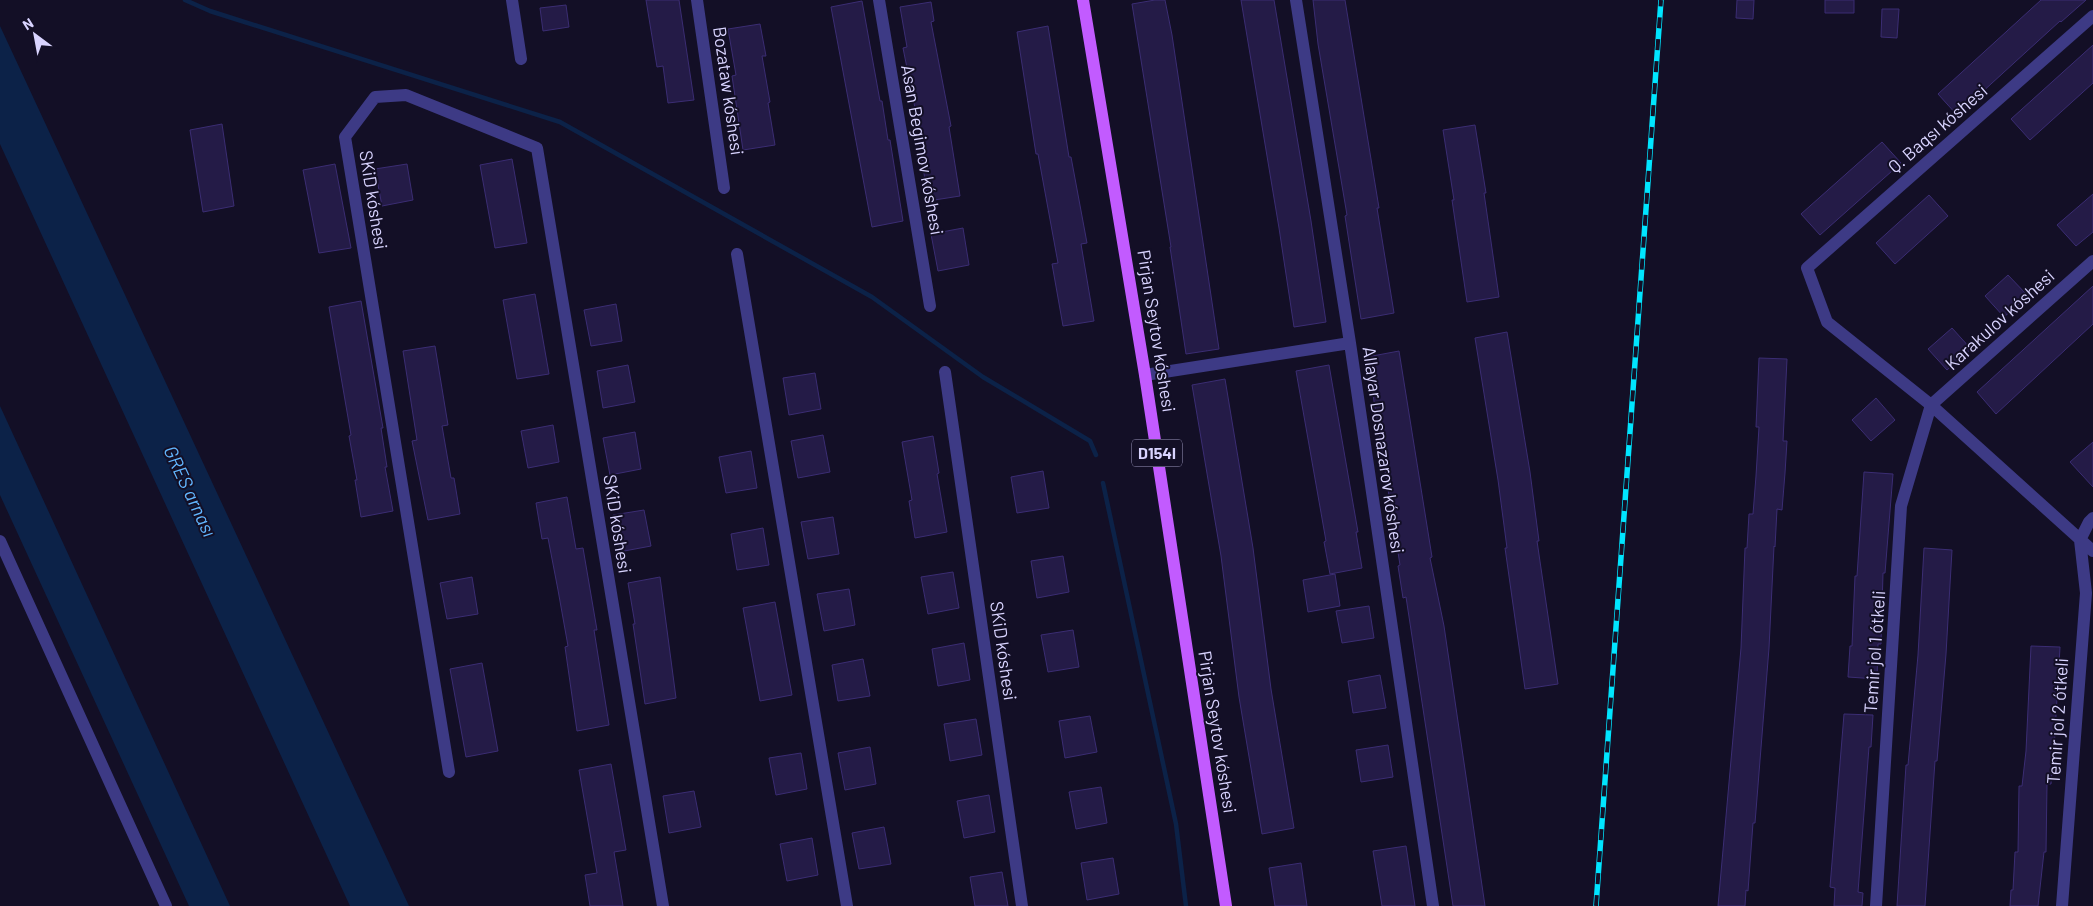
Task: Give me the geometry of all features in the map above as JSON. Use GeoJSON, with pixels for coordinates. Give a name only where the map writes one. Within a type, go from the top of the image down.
{"type":"FeatureCollection","features":[{"type":"Feature","properties":{"kind":"main road","name":"Pirjan Seytov kóshesi"},"geometry":{"type":"LineString","coordinates":[[1083,0],[1145,374],[1226,906]]}},
{"type":"Feature","properties":{"kind":"street"},"geometry":{"type":"LineString","coordinates":[[512,0],[520,59]]}},
{"type":"Feature","properties":{"kind":"street","name":"Bozataw kóshesi"},"geometry":{"type":"LineString","coordinates":[[697,0],[724,188]]}},
{"type":"Feature","properties":{"kind":"street","name":"Asan Begimov kóshesi"},"geometry":{"type":"LineString","coordinates":[[879,0],[930,306]]}},
{"type":"Feature","properties":{"kind":"street","name":"Allayar Dosnazarov kóshesi"},"geometry":{"type":"LineString","coordinates":[[1296,0],[1350,343],[1433,906]]}},
{"type":"Feature","properties":{"kind":"street","name":"Q. Baqsı kóshesi"},"geometry":{"type":"LineString","coordinates":[[1931,405],[1827,322],[1807,268],[2093,16]]}},
{"type":"Feature","properties":{"kind":"street","name":"SKiD kóshesi"},"geometry":{"type":"LineString","coordinates":[[448,772],[345,137],[376,97],[406,95],[537,148],[663,906]]}},
{"type":"Feature","properties":{"kind":"street"},"geometry":{"type":"LineString","coordinates":[[737,254],[847,906]]}},
{"type":"Feature","properties":{"kind":"street","name":"Karakulov kóshesi"},"geometry":{"type":"LineString","coordinates":[[1931,405],[2093,261]]}},
{"type":"Feature","properties":{"kind":"street"},"geometry":{"type":"LineString","coordinates":[[1145,374],[1350,343]]}},
{"type":"Feature","properties":{"kind":"street","name":"SKiD kóshesi"},"geometry":{"type":"LineString","coordinates":[[945,372],[1022,906]]}},
{"type":"Feature","properties":{"kind":"street"},"geometry":{"type":"LineString","coordinates":[[1931,405],[2093,551]]}},
{"type":"Feature","properties":{"kind":"street","name":"Temir jol 1 ótkeli"},"geometry":{"type":"LineString","coordinates":[[1876,906],[1901,506],[1931,405]]}},
{"type":"Feature","properties":{"kind":"street"},"geometry":{"type":"LineString","coordinates":[[2080,540],[2093,518]]}},
{"type":"Feature","properties":{"kind":"street","name":"Temir jol 2 ótkeli"},"geometry":{"type":"LineString","coordinates":[[2062,906],[2086,593],[2080,540]]}},
{"type":"Feature","properties":{"kind":"street"},"geometry":{"type":"LineString","coordinates":[[0,541],[166,906]]}},
{"type":"Feature","properties":{"kind":"water","name":"GRES arnası"},"geometry":{"type":"Polygon","coordinates":[[[0,26],[409,906],[350,906],[0,144],[0,26]]]}},
{"type":"Feature","properties":{"kind":"water"},"geometry":{"type":"Polygon","coordinates":[[[0,406],[230,906],[189,906],[0,495],[0,406]]]}},
{"type":"Feature","properties":{"kind":"building"},"geometry":{"type":"Polygon","coordinates":[[[646,0],[679,0],[694,100],[668,103],[663,66],[657,67],[646,0]]]}},
{"type":"Feature","properties":{"kind":"building"},"geometry":{"type":"Polygon","coordinates":[[[1165,0],[1172,35],[1219,349],[1186,354],[1132,4],[1165,0]]]}},
{"type":"Feature","properties":{"kind":"building"},"geometry":{"type":"Polygon","coordinates":[[[1241,0],[1274,0],[1326,322],[1294,327],[1241,0]]]}},
{"type":"Feature","properties":{"kind":"building"},"geometry":{"type":"Polygon","coordinates":[[[1313,0],[1345,0],[1394,313],[1361,319],[1345,216],[1347,215],[1318,44],[1313,0]]]}},
{"type":"Feature","properties":{"kind":"building"},"geometry":{"type":"Polygon","coordinates":[[[1737,0],[1754,0],[1753,19],[1736,18],[1737,0]]]}},
{"type":"Feature","properties":{"kind":"building"},"geometry":{"type":"Polygon","coordinates":[[[1825,0],[1854,0],[1854,13],[1825,13],[1825,0]]]}},
{"type":"Feature","properties":{"kind":"building"},"geometry":{"type":"Polygon","coordinates":[[[2041,0],[2086,0],[2060,21],[1957,115],[1938,94],[2041,0]]]}},
{"type":"Feature","properties":{"kind":"building"},"geometry":{"type":"Polygon","coordinates":[[[862,1],[880,101],[882,101],[888,140],[890,140],[903,221],[872,227],[831,7],[862,1]]]}},
{"type":"Feature","properties":{"kind":"building"},"geometry":{"type":"Polygon","coordinates":[[[931,2],[934,21],[931,22],[951,126],[949,127],[960,196],[928,201],[919,139],[921,138],[903,48],[907,47],[900,7],[931,2]]]}},
{"type":"Feature","properties":{"kind":"building"},"geometry":{"type":"Polygon","coordinates":[[[566,5],[569,27],[543,31],[540,8],[566,5]]]}},
{"type":"Feature","properties":{"kind":"building"},"geometry":{"type":"Polygon","coordinates":[[[1882,9],[1899,9],[1897,38],[1881,37],[1882,9]]]}},
{"type":"Feature","properties":{"kind":"building"},"geometry":{"type":"Polygon","coordinates":[[[760,24],[766,56],[762,56],[775,145],[743,150],[732,76],[736,75],[728,29],[760,24]]]}},
{"type":"Feature","properties":{"kind":"building"},"geometry":{"type":"Polygon","coordinates":[[[1048,26],[1069,157],[1071,157],[1087,243],[1081,244],[1094,321],[1063,326],[1052,264],[1058,263],[1038,154],[1036,154],[1017,32],[1048,26]]]}},
{"type":"Feature","properties":{"kind":"building"},"geometry":{"type":"Polygon","coordinates":[[[2093,45],[2093,83],[2030,140],[2011,119],[2093,45]]]}},
{"type":"Feature","properties":{"kind":"building"},"geometry":{"type":"Polygon","coordinates":[[[222,124],[234,206],[203,212],[190,130],[222,124]]]}},
{"type":"Feature","properties":{"kind":"building"},"geometry":{"type":"Polygon","coordinates":[[[1475,125],[1499,297],[1467,302],[1443,130],[1475,125]]]}},
{"type":"Feature","properties":{"kind":"building"},"geometry":{"type":"Polygon","coordinates":[[[1882,142],[1901,163],[1820,235],[1801,214],[1882,142]]]}},
{"type":"Feature","properties":{"kind":"building"},"geometry":{"type":"Polygon","coordinates":[[[512,159],[527,243],[495,248],[480,165],[512,159]]]}},
{"type":"Feature","properties":{"kind":"building"},"geometry":{"type":"Polygon","coordinates":[[[335,164],[351,248],[319,253],[303,170],[335,164]]]}},
{"type":"Feature","properties":{"kind":"building"},"geometry":{"type":"Polygon","coordinates":[[[407,164],[413,200],[382,206],[375,169],[407,164]]]}},
{"type":"Feature","properties":{"kind":"building"},"geometry":{"type":"Polygon","coordinates":[[[2093,194],[2093,232],[2076,246],[2057,225],[2093,194]]]}},
{"type":"Feature","properties":{"kind":"building"},"geometry":{"type":"Polygon","coordinates":[[[1929,195],[1948,216],[1895,264],[1876,243],[1929,195]]]}},
{"type":"Feature","properties":{"kind":"building"},"geometry":{"type":"Polygon","coordinates":[[[963,228],[969,265],[938,271],[931,234],[963,228]]]}},
{"type":"Feature","properties":{"kind":"building"},"geometry":{"type":"Polygon","coordinates":[[[2008,275],[2028,296],[2004,317],[1985,296],[2008,275]]]}},
{"type":"Feature","properties":{"kind":"building"},"geometry":{"type":"Polygon","coordinates":[[[2093,286],[2093,324],[1996,414],[1977,392],[2093,286]]]}},
{"type":"Feature","properties":{"kind":"building"},"geometry":{"type":"Polygon","coordinates":[[[535,294],[549,374],[517,379],[503,300],[535,294]]]}},
{"type":"Feature","properties":{"kind":"building"},"geometry":{"type":"Polygon","coordinates":[[[361,301],[383,428],[381,428],[387,467],[385,467],[393,511],[361,517],[349,436],[351,435],[329,307],[361,301]]]}},
{"type":"Feature","properties":{"kind":"building"},"geometry":{"type":"Polygon","coordinates":[[[616,304],[622,341],[591,346],[584,310],[616,304]]]}},
{"type":"Feature","properties":{"kind":"building"},"geometry":{"type":"Polygon","coordinates":[[[1952,328],[1971,349],[1947,370],[1928,349],[1952,328]]]}},
{"type":"Feature","properties":{"kind":"building"},"geometry":{"type":"Polygon","coordinates":[[[1507,332],[1530,472],[1539,541],[1537,541],[1558,684],[1525,689],[1505,548],[1507,548],[1498,480],[1475,338],[1507,332]]]}},
{"type":"Feature","properties":{"kind":"building"},"geometry":{"type":"Polygon","coordinates":[[[435,346],[448,425],[442,426],[451,478],[454,478],[460,514],[428,520],[412,441],[417,440],[403,351],[435,346]]]}},
{"type":"Feature","properties":{"kind":"building"},"geometry":{"type":"Polygon","coordinates":[[[1399,351],[1432,557],[1430,558],[1444,626],[1485,906],[1453,906],[1406,597],[1403,598],[1398,566],[1400,565],[1367,357],[1399,351]]]}},
{"type":"Feature","properties":{"kind":"building"},"geometry":{"type":"Polygon","coordinates":[[[1759,358],[1787,359],[1783,441],[1787,441],[1785,473],[1782,510],[1777,509],[1769,648],[1748,891],[1746,890],[1745,906],[1718,906],[1741,648],[1745,548],[1747,548],[1749,514],[1753,514],[1756,476],[1759,427],[1756,427],[1759,358]]]}},
{"type":"Feature","properties":{"kind":"building"},"geometry":{"type":"Polygon","coordinates":[[[628,365],[635,402],[603,408],[597,371],[628,365]]]}},
{"type":"Feature","properties":{"kind":"building"},"geometry":{"type":"Polygon","coordinates":[[[1329,365],[1358,532],[1356,532],[1362,568],[1330,574],[1324,542],[1326,541],[1296,371],[1329,365]]]}},
{"type":"Feature","properties":{"kind":"building"},"geometry":{"type":"Polygon","coordinates":[[[815,373],[821,409],[789,415],[783,378],[815,373]]]}},
{"type":"Feature","properties":{"kind":"building"},"geometry":{"type":"Polygon","coordinates":[[[1225,379],[1253,548],[1271,689],[1294,828],[1262,834],[1239,697],[1221,556],[1192,385],[1225,379]]]}},
{"type":"Feature","properties":{"kind":"building"},"geometry":{"type":"Polygon","coordinates":[[[1876,398],[1895,420],[1871,441],[1852,420],[1876,398]]]}},
{"type":"Feature","properties":{"kind":"building"},"geometry":{"type":"Polygon","coordinates":[[[553,425],[559,462],[528,468],[521,431],[553,425]]]}},
{"type":"Feature","properties":{"kind":"building"},"geometry":{"type":"Polygon","coordinates":[[[635,432],[641,469],[610,475],[603,438],[635,432]]]}},
{"type":"Feature","properties":{"kind":"building"},"geometry":{"type":"Polygon","coordinates":[[[823,435],[830,472],[798,478],[791,441],[823,435]]]}},
{"type":"Feature","properties":{"kind":"building"},"geometry":{"type":"Polygon","coordinates":[[[933,436],[939,473],[937,474],[947,532],[915,538],[909,501],[912,500],[902,442],[933,436]]]}},
{"type":"Feature","properties":{"kind":"building"},"geometry":{"type":"Polygon","coordinates":[[[2093,442],[2093,487],[2070,462],[2093,442]]]}},
{"type":"Feature","properties":{"kind":"building"},"geometry":{"type":"Polygon","coordinates":[[[751,451],[757,488],[726,493],[719,457],[751,451]]]}},
{"type":"Feature","properties":{"kind":"building"},"geometry":{"type":"Polygon","coordinates":[[[1043,471],[1049,508],[1017,513],[1011,477],[1043,471]]]}},
{"type":"Feature","properties":{"kind":"building"},"geometry":{"type":"Polygon","coordinates":[[[1864,472],[1893,474],[1885,573],[1883,573],[1881,644],[1878,644],[1877,679],[1848,677],[1850,646],[1852,646],[1855,576],[1857,576],[1864,472]]]}},
{"type":"Feature","properties":{"kind":"building"},"geometry":{"type":"Polygon","coordinates":[[[567,497],[576,549],[583,548],[597,630],[594,630],[609,725],[577,731],[565,647],[568,646],[558,590],[548,538],[542,539],[536,503],[567,497]]]}},
{"type":"Feature","properties":{"kind":"building"},"geometry":{"type":"Polygon","coordinates":[[[644,510],[651,546],[619,552],[613,515],[644,510]]]}},
{"type":"Feature","properties":{"kind":"building"},"geometry":{"type":"Polygon","coordinates":[[[833,517],[839,554],[808,559],[801,522],[833,517]]]}},
{"type":"Feature","properties":{"kind":"building"},"geometry":{"type":"Polygon","coordinates":[[[763,528],[769,565],[737,570],[731,534],[763,528]]]}},
{"type":"Feature","properties":{"kind":"building"},"geometry":{"type":"Polygon","coordinates":[[[1924,548],[1952,550],[1946,654],[1937,761],[1935,761],[1925,906],[1897,906],[1906,765],[1908,765],[1918,655],[1924,548]]]}},
{"type":"Feature","properties":{"kind":"building"},"geometry":{"type":"Polygon","coordinates":[[[1063,556],[1069,592],[1037,598],[1031,561],[1063,556]]]}},
{"type":"Feature","properties":{"kind":"building"},"geometry":{"type":"Polygon","coordinates":[[[953,572],[959,608],[928,614],[921,577],[953,572]]]}},
{"type":"Feature","properties":{"kind":"building"},"geometry":{"type":"Polygon","coordinates":[[[1335,574],[1340,606],[1308,612],[1303,580],[1335,574]]]}},
{"type":"Feature","properties":{"kind":"building"},"geometry":{"type":"Polygon","coordinates":[[[472,577],[478,614],[447,619],[440,583],[472,577]]]}},
{"type":"Feature","properties":{"kind":"building"},"geometry":{"type":"Polygon","coordinates":[[[660,577],[676,698],[645,704],[628,583],[660,577]]]}},
{"type":"Feature","properties":{"kind":"building"},"geometry":{"type":"Polygon","coordinates":[[[849,589],[855,625],[824,631],[817,594],[849,589]]]}},
{"type":"Feature","properties":{"kind":"building"},"geometry":{"type":"Polygon","coordinates":[[[775,602],[792,695],[760,701],[743,608],[775,602]]]}},
{"type":"Feature","properties":{"kind":"building"},"geometry":{"type":"Polygon","coordinates":[[[1369,606],[1374,638],[1342,643],[1336,611],[1369,606]]]}},
{"type":"Feature","properties":{"kind":"building"},"geometry":{"type":"Polygon","coordinates":[[[1073,630],[1079,667],[1048,672],[1041,635],[1073,630]]]}},
{"type":"Feature","properties":{"kind":"building"},"geometry":{"type":"Polygon","coordinates":[[[964,643],[970,680],[938,686],[932,649],[964,643]]]}},
{"type":"Feature","properties":{"kind":"building"},"geometry":{"type":"Polygon","coordinates":[[[2031,646],[2060,647],[2051,784],[2047,784],[2046,852],[2044,852],[2038,906],[2010,906],[2011,890],[2013,890],[2015,852],[2018,852],[2019,786],[2022,786],[2026,751],[2031,646]]]}},
{"type":"Feature","properties":{"kind":"building"},"geometry":{"type":"Polygon","coordinates":[[[863,659],[870,696],[838,701],[832,665],[863,659]]]}},
{"type":"Feature","properties":{"kind":"building"},"geometry":{"type":"Polygon","coordinates":[[[482,663],[498,751],[466,757],[450,669],[482,663]]]}},
{"type":"Feature","properties":{"kind":"building"},"geometry":{"type":"Polygon","coordinates":[[[1380,675],[1386,708],[1353,713],[1348,681],[1380,675]]]}},
{"type":"Feature","properties":{"kind":"building"},"geometry":{"type":"Polygon","coordinates":[[[1844,714],[1873,715],[1858,892],[1863,893],[1862,906],[1834,906],[1835,888],[1830,887],[1844,714]]]}},
{"type":"Feature","properties":{"kind":"building"},"geometry":{"type":"Polygon","coordinates":[[[1090,716],[1097,752],[1065,758],[1059,721],[1090,716]]]}},
{"type":"Feature","properties":{"kind":"building"},"geometry":{"type":"Polygon","coordinates":[[[976,719],[982,755],[950,761],[944,724],[976,719]]]}},
{"type":"Feature","properties":{"kind":"building"},"geometry":{"type":"Polygon","coordinates":[[[1388,745],[1393,777],[1361,782],[1356,750],[1388,745]]]}},
{"type":"Feature","properties":{"kind":"building"},"geometry":{"type":"Polygon","coordinates":[[[870,747],[876,784],[845,790],[838,753],[870,747]]]}},
{"type":"Feature","properties":{"kind":"building"},"geometry":{"type":"Polygon","coordinates":[[[801,753],[807,789],[776,795],[769,758],[801,753]]]}},
{"type":"Feature","properties":{"kind":"building"},"geometry":{"type":"Polygon","coordinates":[[[611,764],[626,850],[614,852],[623,906],[590,906],[585,875],[597,873],[579,770],[611,764]]]}},
{"type":"Feature","properties":{"kind":"building"},"geometry":{"type":"Polygon","coordinates":[[[1101,787],[1107,823],[1076,829],[1069,792],[1101,787]]]}},
{"type":"Feature","properties":{"kind":"building"},"geometry":{"type":"Polygon","coordinates":[[[694,791],[701,827],[669,833],[663,796],[694,791]]]}},
{"type":"Feature","properties":{"kind":"building"},"geometry":{"type":"Polygon","coordinates":[[[989,795],[995,832],[964,838],[957,801],[989,795]]]}},
{"type":"Feature","properties":{"kind":"building"},"geometry":{"type":"Polygon","coordinates":[[[884,827],[891,864],[859,869],[852,833],[884,827]]]}},
{"type":"Feature","properties":{"kind":"building"},"geometry":{"type":"Polygon","coordinates":[[[812,838],[818,875],[787,881],[780,844],[812,838]]]}},
{"type":"Feature","properties":{"kind":"building"},"geometry":{"type":"Polygon","coordinates":[[[1406,846],[1415,906],[1382,906],[1373,851],[1406,846]]]}},
{"type":"Feature","properties":{"kind":"building"},"geometry":{"type":"Polygon","coordinates":[[[1113,858],[1119,894],[1087,900],[1081,863],[1113,858]]]}},
{"type":"Feature","properties":{"kind":"building"},"geometry":{"type":"Polygon","coordinates":[[[1301,863],[1307,906],[1275,906],[1269,868],[1301,863]]]}},
{"type":"Feature","properties":{"kind":"building"},"geometry":{"type":"Polygon","coordinates":[[[1002,872],[1008,906],[975,906],[970,877],[1002,872]]]}},
{"type":"Feature","properties":{"kind":"waterway"},"geometry":{"type":"LineString","coordinates":[[185,0],[210,11],[560,122],[872,297],[983,377],[1090,441],[1096,455]]}},
{"type":"Feature","properties":{"kind":"waterway"},"geometry":{"type":"LineString","coordinates":[[1103,483],[1176,824],[1186,906]]}},
{"type":"Feature","properties":{"kind":"railway"},"geometry":{"type":"LineString","coordinates":[[1596,906],[1661,0]]}}]}
